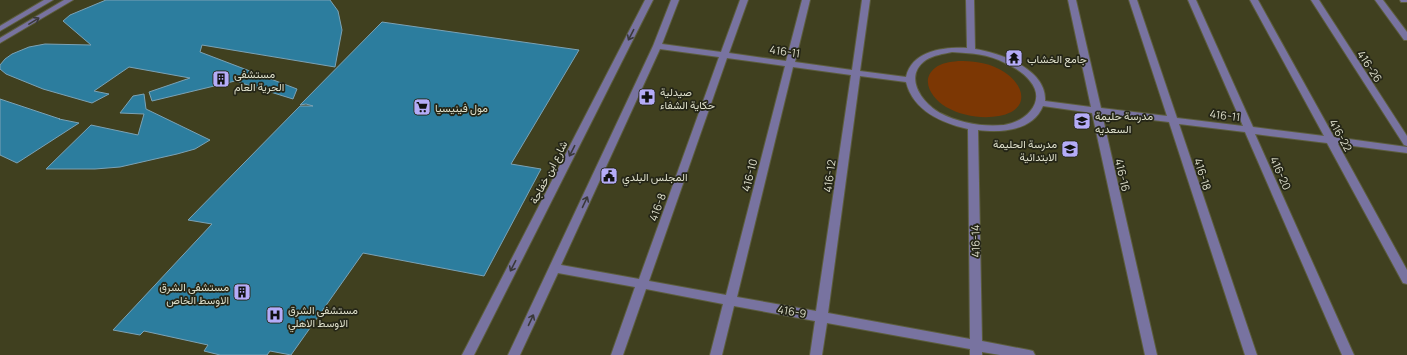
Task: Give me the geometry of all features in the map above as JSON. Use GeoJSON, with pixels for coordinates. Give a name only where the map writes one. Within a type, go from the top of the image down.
{"type":"FeatureCollection","features":[{"type":"Feature","properties":{"kind":"street"},"geometry":{"type":"LineString","coordinates":[[0,29],[49,0]]}},
{"type":"Feature","properties":{"kind":"street"},"geometry":{"type":"LineString","coordinates":[[0,41],[69,0]]}},
{"type":"Feature","properties":{"kind":"street","name":"شارع ابن خفاجة"},"geometry":{"type":"LineString","coordinates":[[468,355],[649,0]]}},
{"type":"Feature","properties":{"kind":"street"},"geometry":{"type":"LineString","coordinates":[[514,355],[657,46],[675,0]]}},
{"type":"Feature","properties":{"kind":"street","name":"416-8"},"geometry":{"type":"LineString","coordinates":[[617,355],[744,0]]}},
{"type":"Feature","properties":{"kind":"street","name":"416-10"},"geometry":{"type":"LineString","coordinates":[[716,355],[806,0]]}},
{"type":"Feature","properties":{"kind":"street","name":"416-12"},"geometry":{"type":"LineString","coordinates":[[816,355],[866,0]]}},
{"type":"Feature","properties":{"kind":"street"},"geometry":{"type":"LineString","coordinates":[[970,0],[971,50]]}},
{"type":"Feature","properties":{"kind":"street","name":"416-16"},"geometry":{"type":"LineString","coordinates":[[1072,0],[1151,355]]}},
{"type":"Feature","properties":{"kind":"street","name":"416-18"},"geometry":{"type":"LineString","coordinates":[[1133,0],[1250,355]]}},
{"type":"Feature","properties":{"kind":"street","name":"416-20"},"geometry":{"type":"LineString","coordinates":[[1192,0],[1348,355]]}},
{"type":"Feature","properties":{"kind":"street","name":"416-22"},"geometry":{"type":"LineString","coordinates":[[1254,0],[1407,280]]}},
{"type":"Feature","properties":{"kind":"street","name":"416-26"},"geometry":{"type":"LineString","coordinates":[[1315,0],[1407,143]]}},
{"type":"Feature","properties":{"kind":"street"},"geometry":{"type":"LineString","coordinates":[[1379,0],[1407,38]]}},
{"type":"Feature","properties":{"kind":"street","name":"416-11"},"geometry":{"type":"LineString","coordinates":[[657,46],[909,80]]}},
{"type":"Feature","properties":{"kind":"street"},"geometry":{"type":"LineString","coordinates":[[971,50],[990,54],[1007,60],[1022,69],[1034,80],[1040,92],[1040,103],[1036,113],[1025,121],[1011,126],[993,128],[973,127],[953,122],[935,114],[921,103],[912,91],[909,80],[912,69],[921,60],[935,53],[971,50]]}},
{"type":"Feature","properties":{"kind":"street","name":"416-11"},"geometry":{"type":"LineString","coordinates":[[1040,103],[1407,150]]}},
{"type":"Feature","properties":{"kind":"street","name":"416-14"},"geometry":{"type":"LineString","coordinates":[[973,127],[976,350]]}},
{"type":"Feature","properties":{"kind":"street","name":"416-9"},"geometry":{"type":"LineString","coordinates":[[555,268],[821,316],[976,350],[1030,355]]}},
{"type":"Feature","properties":{"kind":"shaded area"},"geometry":{"type":"Polygon","coordinates":[[[958,61],[984,63],[1007,74],[1019,87],[1021,101],[1017,107],[1010,112],[999,116],[979,117],[959,113],[941,104],[930,89],[928,78],[930,73],[937,66],[958,61]]]}},
{"type":"Feature","properties":{"kind":"building"},"geometry":{"type":"Polygon","coordinates":[[[106,0],[330,0],[338,11],[342,30],[335,67],[202,45],[200,52],[297,89],[293,99],[235,81],[152,101],[149,92],[190,78],[129,67],[94,91],[109,94],[92,103],[43,89],[6,74],[0,69],[0,65],[5,59],[12,54],[29,47],[45,44],[91,45],[63,21],[70,15],[106,0]]]}},
{"type":"Feature","properties":{"kind":"building","name":"مول فينيسيا"},"geometry":{"type":"Polygon","coordinates":[[[382,22],[579,50],[511,164],[541,169],[484,276],[363,253],[291,355],[270,351],[267,355],[220,355],[204,351],[208,345],[144,331],[140,335],[113,330],[212,224],[188,220],[300,106],[313,106],[306,104],[300,105],[382,22]]]}},
{"type":"Feature","properties":{"kind":"building"},"geometry":{"type":"Polygon","coordinates":[[[144,94],[146,109],[210,140],[195,149],[120,167],[95,169],[46,169],[91,125],[138,135],[144,114],[120,113],[133,96],[144,94]]]}},
{"type":"Feature","properties":{"kind":"building"},"geometry":{"type":"Polygon","coordinates":[[[0,99],[59,119],[79,123],[17,163],[0,155],[0,99]]]}},
{"type":"Feature","properties":{"kind":"place","name":"جامع الخشاب"},"geometry":{"type":"Point","coordinates":[1014,58]}},
{"type":"Feature","properties":{"kind":"place","name":"مستشفى الحرية العام"},"geometry":{"type":"Point","coordinates":[221,79]}},
{"type":"Feature","properties":{"kind":"place","name":"صيدلية حكاية الشفاء"},"geometry":{"type":"Point","coordinates":[647,97]}},
{"type":"Feature","properties":{"kind":"place","name":"مول فينيسيا"},"geometry":{"type":"Point","coordinates":[422,107]}},
{"type":"Feature","properties":{"kind":"place","name":"مدرسة حليمة السعديه"},"geometry":{"type":"Point","coordinates":[1082,121]}},
{"type":"Feature","properties":{"kind":"place","name":"مدرسة الحليمة الابتدائية"},"geometry":{"type":"Point","coordinates":[1070,149]}},
{"type":"Feature","properties":{"kind":"place","name":"المجلس البلدي"},"geometry":{"type":"Point","coordinates":[609,176]}},
{"type":"Feature","properties":{"kind":"place","name":"مستشفى الشرق الاوسط الخاص"},"geometry":{"type":"Point","coordinates":[242,292]}},
{"type":"Feature","properties":{"kind":"place","name":"مستشفى الشرق الاوسط الاهلي"},"geometry":{"type":"Point","coordinates":[275,315]}}]}
